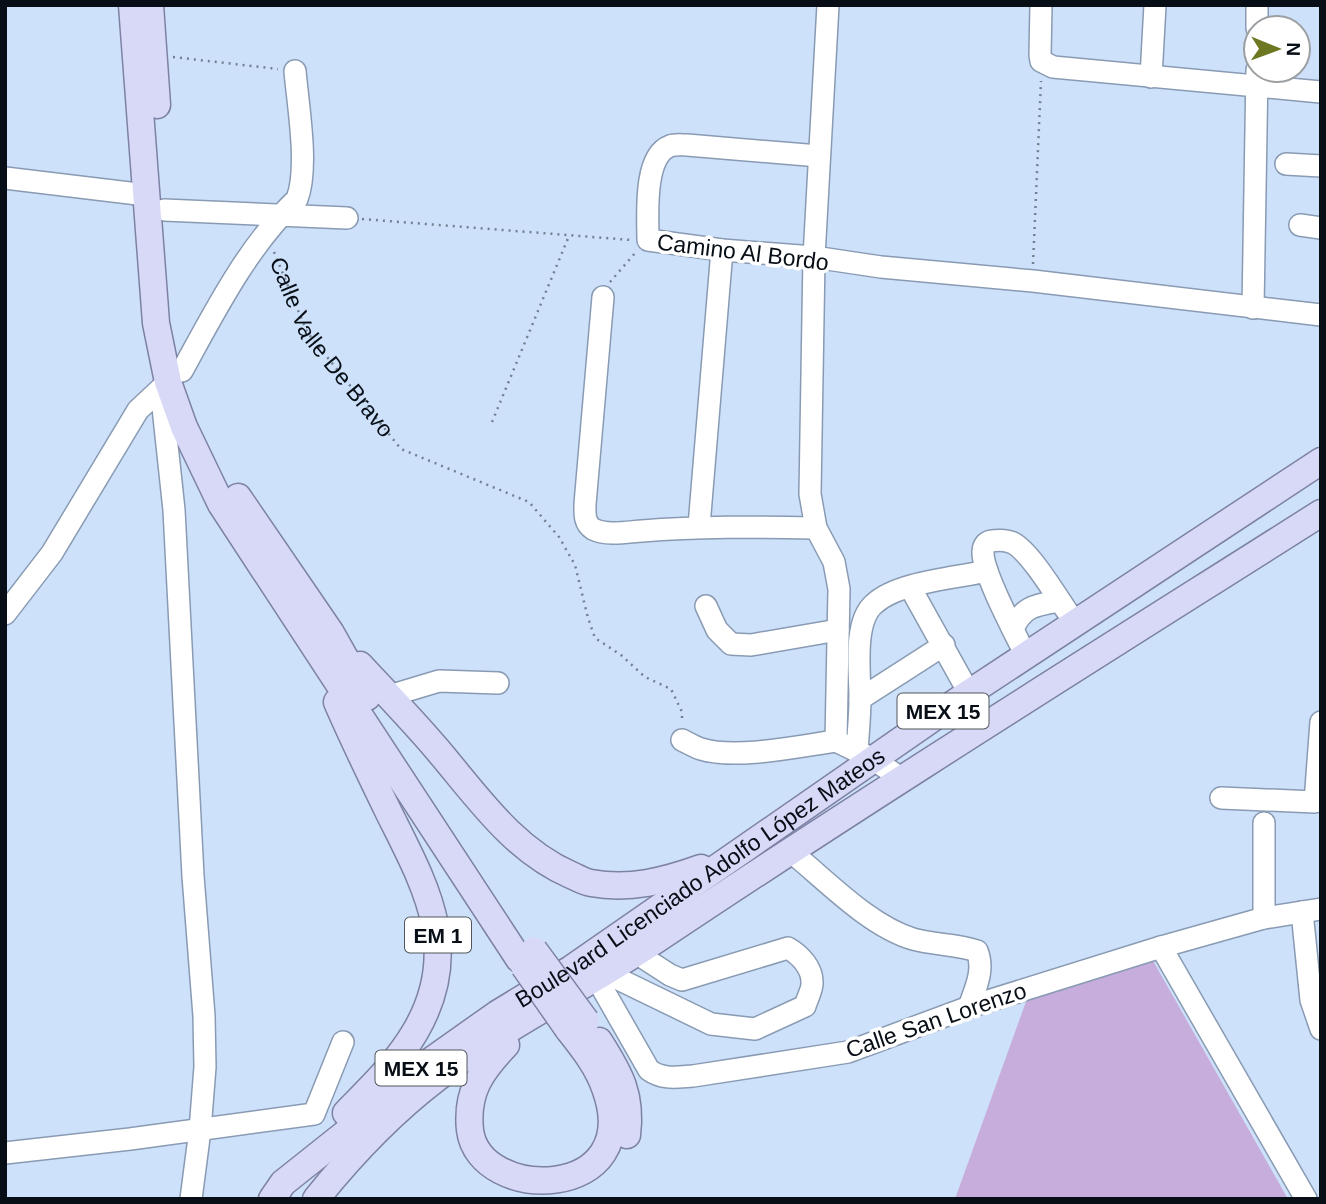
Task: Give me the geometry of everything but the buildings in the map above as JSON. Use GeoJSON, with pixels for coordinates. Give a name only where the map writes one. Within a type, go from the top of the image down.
{"type":"FeatureCollection","features":[{"type":"Feature","properties":{"kind":"main road","name":"EM 1"},"geometry":{"type":"LineString","coordinates":[[132,5],[155,202],[176,340],[171,381],[198,459],[221,504],[320,658],[526,955],[577,1025],[619,1074],[627,1093],[629,1119],[626,1143],[610,1172],[587,1191],[570,1199]]}},
{"type":"Feature","properties":{"kind":"main road","name":"EM 1"},"geometry":{"type":"LineString","coordinates":[[150,5],[154,55],[155,202]]}},
{"type":"Feature","properties":{"kind":"main road","name":"EM 1"},"geometry":{"type":"LineString","coordinates":[[171,381],[195,410],[219,465],[236,494],[331,633],[360,686],[526,955]]}},
{"type":"Feature","properties":{"kind":"main road","name":"Boulevard Licenciado Adolfo López Mateos"},"geometry":{"type":"LineString","coordinates":[[278,1191],[422,1067],[497,1014],[571,969],[736,855],[865,755],[970,693],[1321,461]]}},
{"type":"Feature","properties":{"kind":"main road","name":"Boulevard Licenciado Adolfo López Mateos"},"geometry":{"type":"LineString","coordinates":[[316,1199],[370,1136],[437,1078],[601,976],[902,779],[1321,513]]}},
{"type":"Feature","properties":{"kind":"main road","name":"EM 1"},"geometry":{"type":"LineString","coordinates":[[331,633],[488,812],[512,836],[552,867],[589,883],[626,886],[652,884],[736,855]]}},
{"type":"Feature","properties":{"kind":"main road","name":"EM 1"},"geometry":{"type":"LineString","coordinates":[[278,1191],[317,1142],[399,1056],[416,1030],[429,1001],[437,965],[438,936],[432,904],[416,864],[353,737],[320,658]]}},
{"type":"Feature","properties":{"kind":"main road","name":"EM 1"},"geometry":{"type":"LineString","coordinates":[[535,1015],[484,1068],[472,1093],[468,1114],[471,1137],[478,1155],[491,1173],[509,1185],[527,1190],[550,1190],[571,1185],[592,1170],[605,1151],[611,1128],[605,1088],[577,1025]]}},
{"type":"Feature","properties":{"kind":"street"},"geometry":{"type":"LineString","coordinates":[[828,5],[814,257],[809,459],[810,494],[816,528],[834,562],[839,589],[836,741]]}},
{"type":"Feature","properties":{"kind":"street"},"geometry":{"type":"LineString","coordinates":[[1041,5],[1041,61],[1054,67],[1151,77],[1242,78]]}},
{"type":"Feature","properties":{"kind":"street"},"geometry":{"type":"LineString","coordinates":[[1151,77],[1155,5]]}},
{"type":"Feature","properties":{"kind":"street"},"geometry":{"type":"LineString","coordinates":[[5,614],[51,553],[138,410],[171,381],[272,224],[297,200],[302,167],[295,71]]}},
{"type":"Feature","properties":{"kind":"street"},"geometry":{"type":"LineString","coordinates":[[1253,308],[1257,84]]}},
{"type":"Feature","properties":{"kind":"street"},"geometry":{"type":"LineString","coordinates":[[1284,84],[1321,92]]}},
{"type":"Feature","properties":{"kind":"street"},"geometry":{"type":"LineString","coordinates":[[648,240],[649,185],[656,162],[669,146],[687,145],[819,156]]}},
{"type":"Feature","properties":{"kind":"street"},"geometry":{"type":"LineString","coordinates":[[1286,164],[1321,166]]}},
{"type":"Feature","properties":{"kind":"street"},"geometry":{"type":"LineString","coordinates":[[5,178],[272,224],[347,218]]}},
{"type":"Feature","properties":{"kind":"street","name":"Camino Al Bordo"},"geometry":{"type":"LineString","coordinates":[[648,240],[1321,315]]}},
{"type":"Feature","properties":{"kind":"street"},"geometry":{"type":"LineString","coordinates":[[699,526],[722,250]]}},
{"type":"Feature","properties":{"kind":"street"},"geometry":{"type":"LineString","coordinates":[[603,298],[592,404],[585,517],[594,529],[621,533],[699,526],[816,528]]}},
{"type":"Feature","properties":{"kind":"street"},"geometry":{"type":"LineString","coordinates":[[171,381],[174,510],[192,876],[204,1016],[205,1067],[191,1199]]}},
{"type":"Feature","properties":{"kind":"street"},"geometry":{"type":"LineString","coordinates":[[1026,656],[987,571],[982,551],[985,544],[997,540],[1013,543],[1028,557],[1075,623]]}},
{"type":"Feature","properties":{"kind":"street"},"geometry":{"type":"LineString","coordinates":[[865,755],[859,660],[862,628],[869,609],[887,595],[910,587],[987,571]]}},
{"type":"Feature","properties":{"kind":"street"},"geometry":{"type":"LineString","coordinates":[[910,587],[970,693]]}},
{"type":"Feature","properties":{"kind":"street"},"geometry":{"type":"LineString","coordinates":[[1013,629],[1024,611],[1059,601]]}},
{"type":"Feature","properties":{"kind":"street"},"geometry":{"type":"LineString","coordinates":[[706,606],[717,630],[731,644],[751,645],[838,630]]}},
{"type":"Feature","properties":{"kind":"street"},"geometry":{"type":"LineString","coordinates":[[860,699],[944,645]]}},
{"type":"Feature","properties":{"kind":"street"},"geometry":{"type":"LineString","coordinates":[[389,696],[439,681],[498,683]]}},
{"type":"Feature","properties":{"kind":"street"},"geometry":{"type":"LineString","coordinates":[[1221,798],[1315,802],[1321,722]]}},
{"type":"Feature","properties":{"kind":"street"},"geometry":{"type":"LineString","coordinates":[[682,740],[700,749],[737,752],[769,751],[836,741],[865,755],[902,779]]}},
{"type":"Feature","properties":{"kind":"street"},"geometry":{"type":"LineString","coordinates":[[1264,823],[1264,918]]}},
{"type":"Feature","properties":{"kind":"street"},"geometry":{"type":"LineString","coordinates":[[790,852],[866,913],[893,931],[913,939],[977,951],[981,960],[980,974],[969,1007]]}},
{"type":"Feature","properties":{"kind":"street"},"geometry":{"type":"LineString","coordinates":[[1311,910],[1311,1000],[1321,1029]]}},
{"type":"Feature","properties":{"kind":"street","name":"Calle San Lorenzo"},"geometry":{"type":"LineString","coordinates":[[601,976],[649,1070],[658,1076],[669,1078],[693,1076],[848,1052],[969,1007],[1161,947],[1264,918],[1311,910]]}},
{"type":"Feature","properties":{"kind":"street"},"geometry":{"type":"LineString","coordinates":[[1161,947],[1306,1199]]}},
{"type":"Feature","properties":{"kind":"street"},"geometry":{"type":"LineString","coordinates":[[601,976],[711,1024],[755,1029],[804,1006],[812,984],[807,965],[799,954],[788,948],[682,980],[636,953]]}},
{"type":"Feature","properties":{"kind":"street"},"geometry":{"type":"LineString","coordinates":[[5,1153],[314,1114],[342,1042]]}},
{"type":"Feature","properties":{"kind":"path"},"geometry":{"type":"LineString","coordinates":[[154,55],[295,71]]}},
{"type":"Feature","properties":{"kind":"path"},"geometry":{"type":"LineString","coordinates":[[1033,281],[1041,61]]}},
{"type":"Feature","properties":{"kind":"path","name":"Camino Al Bordo"},"geometry":{"type":"LineString","coordinates":[[347,218],[648,240]]}},
{"type":"Feature","properties":{"kind":"path","name":"Calle Valle De Bravo"},"geometry":{"type":"LineString","coordinates":[[272,224],[307,332],[401,449],[529,502],[559,537],[575,565],[587,618],[595,638],[621,655],[645,677],[671,689],[682,712],[682,740]]}},
{"type":"Feature","properties":{"kind":"path"},"geometry":{"type":"LineString","coordinates":[[492,422],[569,236]]}},
{"type":"Feature","properties":{"kind":"path"},"geometry":{"type":"LineString","coordinates":[[603,298],[605,289],[616,273],[648,240]]}},
{"type":"Feature","properties":{"kind":"shaded area"},"geometry":{"type":"Polygon","coordinates":[[[1152,959],[1288,1199],[955,1199],[1028,996],[1152,959]]]}}]}
